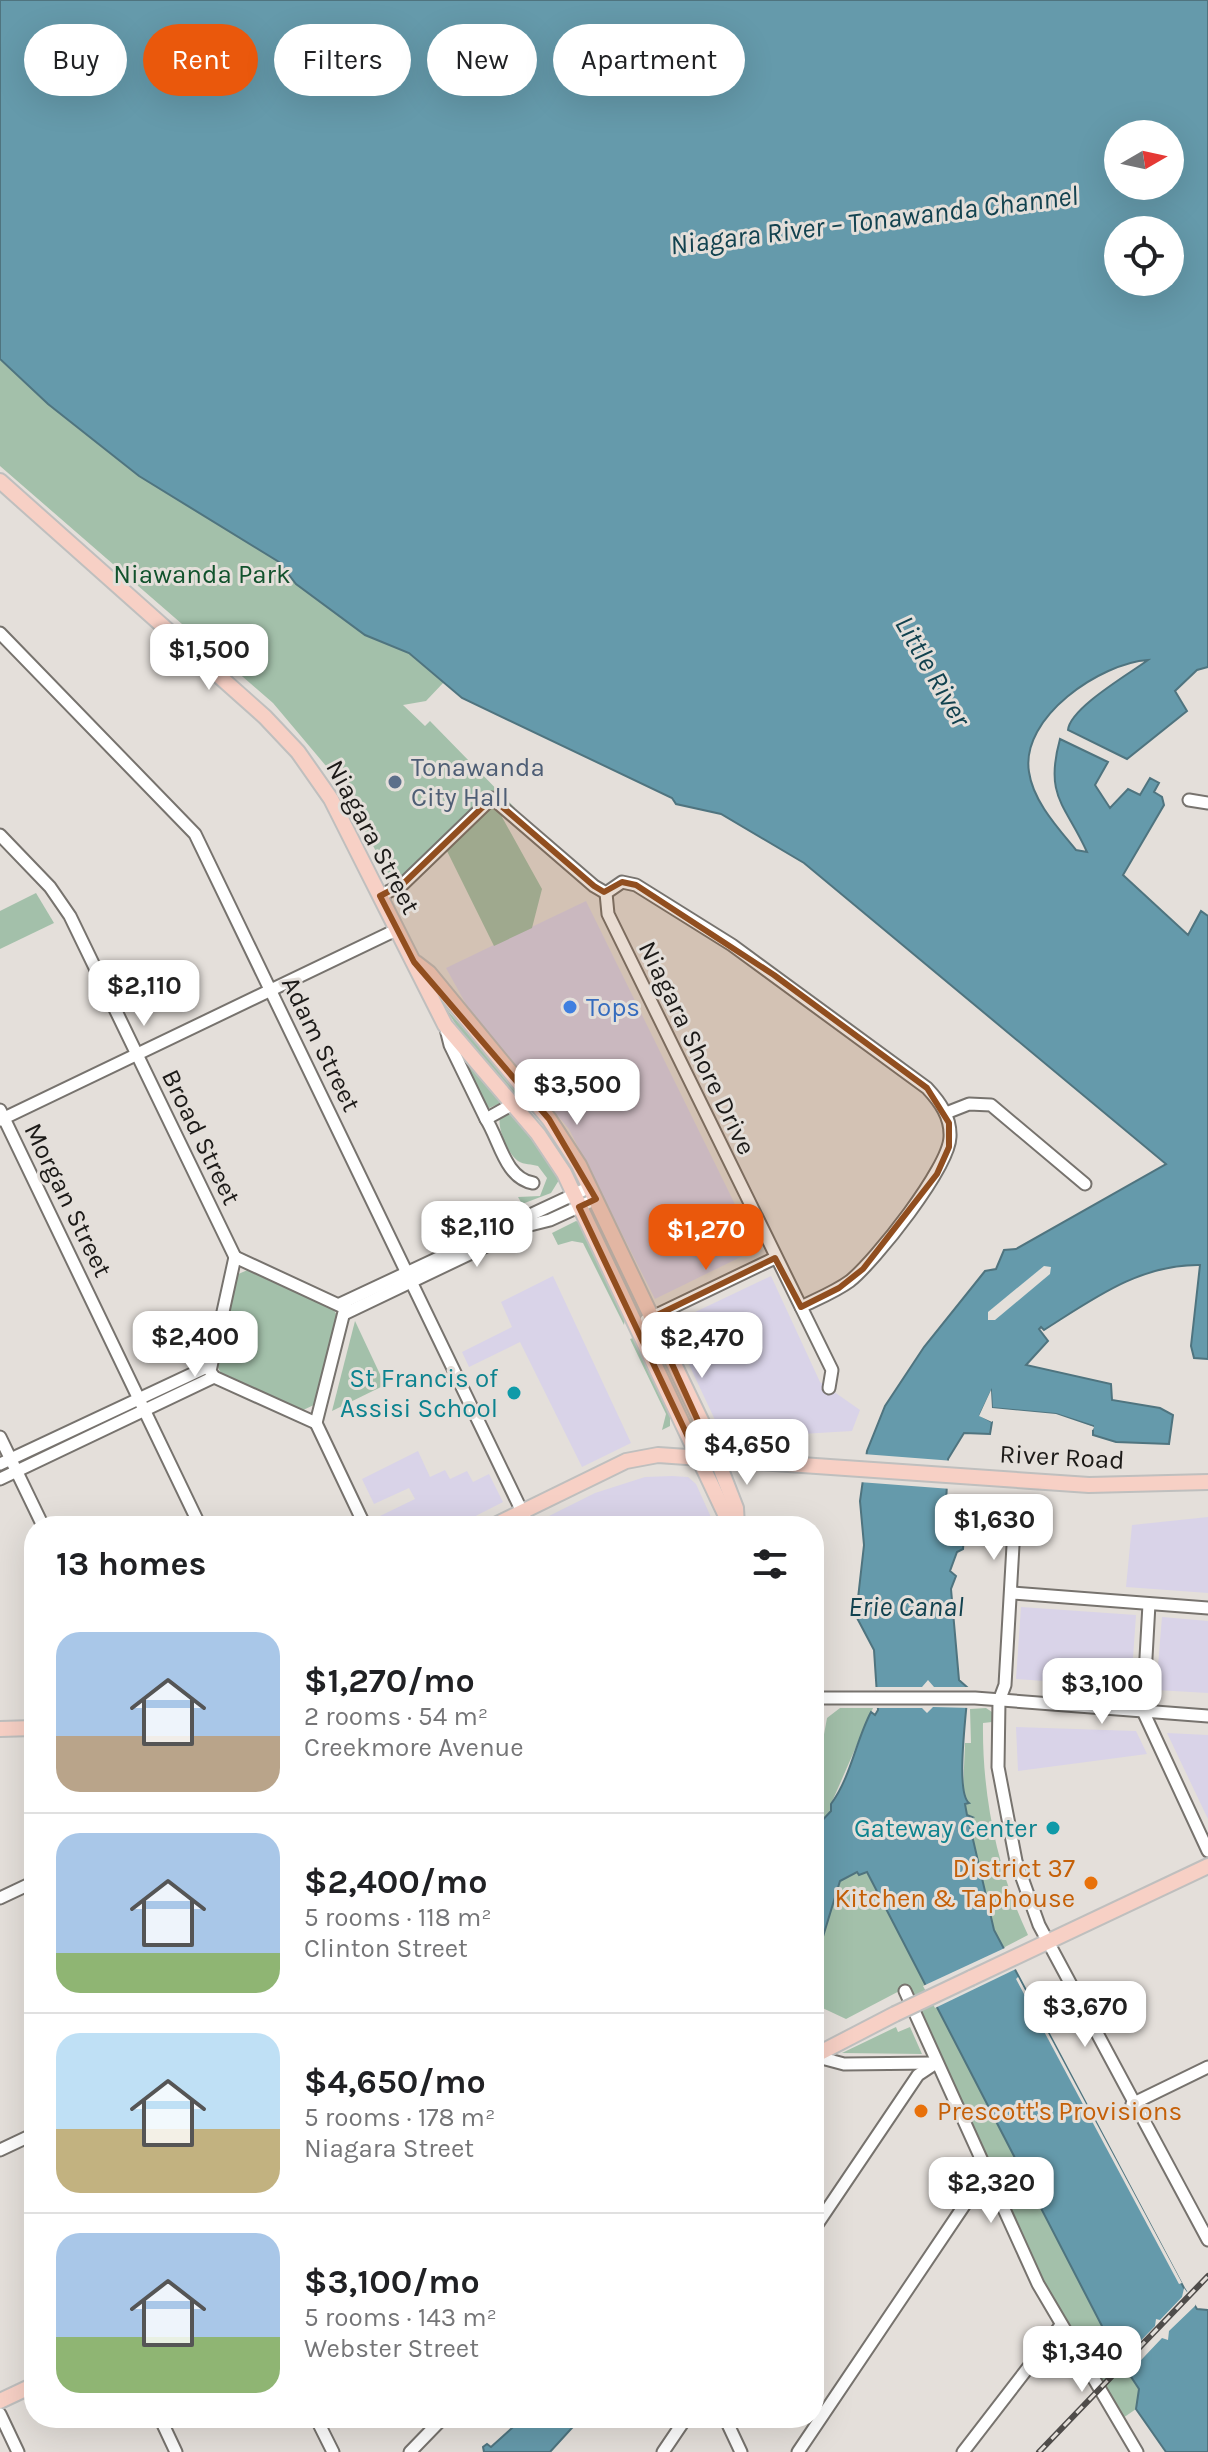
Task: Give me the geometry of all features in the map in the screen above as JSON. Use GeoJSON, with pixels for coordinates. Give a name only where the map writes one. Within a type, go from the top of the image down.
{"type":"FeatureCollection","features":[{"type":"Feature","properties":{"kind":"main road","name":"Niagara Street"},"geometry":{"type":"LineString","coordinates":[[0,481],[265,717],[298,752],[331,799],[445,1025],[552,1154],[726,1516]]}},
{"type":"Feature","properties":{"kind":"main road","name":"Niagara Street"},"geometry":{"type":"LineString","coordinates":[[414,962],[429,973],[549,1119],[593,1193],[715,1458],[736,1516]]}},
{"type":"Feature","properties":{"kind":"main road","name":"River Road"},"geometry":{"type":"LineString","coordinates":[[530,1516],[633,1459],[697,1456],[1022,1481],[1127,1485],[1208,1482]]}},
{"type":"Feature","properties":{"kind":"main road"},"geometry":{"type":"LineString","coordinates":[[0,1729],[24,1728]]}},
{"type":"Feature","properties":{"kind":"main road"},"geometry":{"type":"LineString","coordinates":[[824,2051],[1208,1866]]}},
{"type":"Feature","properties":{"kind":"main road"},"geometry":{"type":"LineString","coordinates":[[0,2401],[24,2390]]}},
{"type":"Feature","properties":{"kind":"street","name":"Adam Street"},"geometry":{"type":"LineString","coordinates":[[0,633],[195,834],[524,1516]]}},
{"type":"Feature","properties":{"kind":"street"},"geometry":{"type":"LineString","coordinates":[[380,896],[403,884],[492,798],[606,893]]}},
{"type":"Feature","properties":{"kind":"street"},"geometry":{"type":"LineString","coordinates":[[1189,800],[1208,803]]}},
{"type":"Feature","properties":{"kind":"street","name":"Broad Street"},"geometry":{"type":"LineString","coordinates":[[0,835],[64,905],[235,1257]]}},
{"type":"Feature","properties":{"kind":"street","name":"Niagara Shore Drive"},"geometry":{"type":"LineString","coordinates":[[829,1388],[832,1370],[608,914],[606,893],[615,884],[629,882],[732,945],[927,1088],[946,1113]]}},
{"type":"Feature","properties":{"kind":"street"},"geometry":{"type":"LineString","coordinates":[[1,1116],[137,1055],[396,930]]}},
{"type":"Feature","properties":{"kind":"street","name":"Niagara Street"},"geometry":{"type":"LineString","coordinates":[[445,1025],[450,1045],[513,1172],[522,1181],[533,1183]]}},
{"type":"Feature","properties":{"kind":"street"},"geometry":{"type":"LineString","coordinates":[[486,1119],[513,1104]]}},
{"type":"Feature","properties":{"kind":"street"},"geometry":{"type":"LineString","coordinates":[[801,1307],[857,1275],[936,1176],[949,1147],[950,1130],[946,1113],[969,1104],[991,1105],[1085,1184]]}},
{"type":"Feature","properties":{"kind":"street","name":"Morgan Street"},"geometry":{"type":"LineString","coordinates":[[1,1116],[195,1516]]}},
{"type":"Feature","properties":{"kind":"street"},"geometry":{"type":"LineString","coordinates":[[343,1308],[593,1193]]}},
{"type":"Feature","properties":{"kind":"street"},"geometry":{"type":"LineString","coordinates":[[0,1479],[145,1411],[212,1371],[235,1257],[343,1308]]}},
{"type":"Feature","properties":{"kind":"street"},"geometry":{"type":"LineString","coordinates":[[636,1325],[775,1258]]}},
{"type":"Feature","properties":{"kind":"street"},"geometry":{"type":"LineString","coordinates":[[316,1423],[343,1308]]}},
{"type":"Feature","properties":{"kind":"street"},"geometry":{"type":"LineString","coordinates":[[5,1462],[139,1399],[212,1371],[316,1423],[360,1516]]}},
{"type":"Feature","properties":{"kind":"street"},"geometry":{"type":"LineString","coordinates":[[75,1429],[81,1441]]}},
{"type":"Feature","properties":{"kind":"street"},"geometry":{"type":"LineString","coordinates":[[0,1437],[5,1462],[17,1471],[38,1516]]}},
{"type":"Feature","properties":{"kind":"street"},"geometry":{"type":"LineString","coordinates":[[1014,1528],[1010,1581],[1013,1593],[1005,1685],[999,1701],[998,1767],[1016,1861],[1039,1925],[1132,2104],[1208,2240]]}},
{"type":"Feature","properties":{"kind":"street"},"geometry":{"type":"LineString","coordinates":[[1013,1593],[1208,1608]]}},
{"type":"Feature","properties":{"kind":"street"},"geometry":{"type":"LineString","coordinates":[[1149,1604],[1143,1711],[1208,1851]]}},
{"type":"Feature","properties":{"kind":"street"},"geometry":{"type":"LineString","coordinates":[[824,1698],[975,1698],[1208,1716]]}},
{"type":"Feature","properties":{"kind":"street"},"geometry":{"type":"LineString","coordinates":[[0,1898],[24,1887]]}},
{"type":"Feature","properties":{"kind":"street"},"geometry":{"type":"LineString","coordinates":[[905,1991],[986,2173],[1061,2325],[1137,2452]]}},
{"type":"Feature","properties":{"kind":"street"},"geometry":{"type":"LineString","coordinates":[[824,2059],[844,2064],[936,2063]]}},
{"type":"Feature","properties":{"kind":"street"},"geometry":{"type":"LineString","coordinates":[[824,2214],[918,2075],[936,2063]]}},
{"type":"Feature","properties":{"kind":"street"},"geometry":{"type":"LineString","coordinates":[[1132,2104],[1208,2067]]}},
{"type":"Feature","properties":{"kind":"street"},"geometry":{"type":"LineString","coordinates":[[0,2150],[24,2139]]}},
{"type":"Feature","properties":{"kind":"street"},"geometry":{"type":"LineString","coordinates":[[824,2413],[986,2173]]}},
{"type":"Feature","properties":{"kind":"street"},"geometry":{"type":"LineString","coordinates":[[963,2452],[1061,2325]]}},
{"type":"Feature","properties":{"kind":"street"},"geometry":{"type":"LineString","coordinates":[[0,2414],[18,2452]]}},
{"type":"Feature","properties":{"kind":"street"},"geometry":{"type":"LineString","coordinates":[[165,2428],[176,2452]]}},
{"type":"Feature","properties":{"kind":"street"},"geometry":{"type":"LineString","coordinates":[[321,2428],[333,2452]]}},
{"type":"Feature","properties":{"kind":"street"},"geometry":{"type":"LineString","coordinates":[[410,2452],[433,2428]]}},
{"type":"Feature","properties":{"kind":"street"},"geometry":{"type":"LineString","coordinates":[[663,2452],[679,2428]]}},
{"type":"Feature","properties":{"kind":"street"},"geometry":{"type":"LineString","coordinates":[[730,2428],[741,2452]]}},
{"type":"Feature","properties":{"kind":"street"},"geometry":{"type":"LineString","coordinates":[[798,2452],[814,2428]]}},
{"type":"Feature","properties":{"kind":"highlighted area"},"geometry":{"type":"Polygon","coordinates":[[[492,798],[594,886],[604,892],[622,882],[636,885],[774,975],[927,1088],[949,1123],[949,1147],[937,1174],[863,1269],[839,1288],[801,1307],[775,1258],[651,1318],[715,1458],[697,1456],[579,1207],[596,1199],[549,1119],[414,962],[380,896],[403,884],[492,798]]]}},
{"type":"Feature","properties":{"kind":"shaded area"},"geometry":{"type":"Polygon","coordinates":[[[586,901],[757,1249],[655,1299],[569,1129],[472,1015],[446,968],[586,901]]]}},
{"type":"Feature","properties":{"kind":"shaded area"},"geometry":{"type":"Polygon","coordinates":[[[553,1276],[631,1443],[582,1467],[520,1342],[469,1367],[462,1352],[512,1327],[501,1302],[553,1276]]]}},
{"type":"Feature","properties":{"kind":"shaded area"},"geometry":{"type":"Polygon","coordinates":[[[771,1276],[820,1382],[860,1410],[852,1431],[768,1436],[763,1427],[732,1442],[723,1437],[670,1324],[771,1276]]]}},
{"type":"Feature","properties":{"kind":"shaded area"},"geometry":{"type":"Polygon","coordinates":[[[418,1451],[430,1477],[445,1470],[450,1479],[467,1471],[473,1482],[489,1474],[503,1502],[476,1516],[380,1516],[415,1499],[409,1488],[374,1504],[362,1479],[418,1451]]]}},
{"type":"Feature","properties":{"kind":"shaded area"},"geometry":{"type":"Polygon","coordinates":[[[645,1477],[688,1477],[696,1484],[710,1516],[549,1516],[595,1493],[645,1477]]]}},
{"type":"Feature","properties":{"kind":"shaded area"},"geometry":{"type":"Polygon","coordinates":[[[1208,1517],[1208,1593],[1126,1587],[1132,1525],[1208,1517]]]}},
{"type":"Feature","properties":{"kind":"shaded area"},"geometry":{"type":"Polygon","coordinates":[[[1021,1607],[1136,1615],[1131,1687],[1016,1679],[1021,1607]]]}},
{"type":"Feature","properties":{"kind":"shaded area"},"geometry":{"type":"Polygon","coordinates":[[[1162,1617],[1208,1621],[1208,1693],[1156,1690],[1162,1617]]]}},
{"type":"Feature","properties":{"kind":"shaded area"},"geometry":{"type":"Polygon","coordinates":[[[1016,1727],[1136,1731],[1147,1754],[1018,1771],[1016,1727]]]}},
{"type":"Feature","properties":{"kind":"shaded area"},"geometry":{"type":"Polygon","coordinates":[[[1167,1733],[1208,1735],[1208,1819],[1167,1733]]]}},
{"type":"Feature","properties":{"kind":"green space","name":"Niawanda Park"},"geometry":{"type":"Polygon","coordinates":[[[0,359],[48,404],[139,476],[279,562],[296,584],[365,635],[409,653],[444,682],[426,701],[403,705],[425,726],[430,721],[515,808],[502,817],[542,889],[532,928],[494,946],[445,847],[399,894],[337,779],[273,703],[0,466],[0,359]]]}},
{"type":"Feature","properties":{"kind":"green space"},"geometry":{"type":"Polygon","coordinates":[[[36,893],[54,923],[0,949],[0,911],[36,893]]]}},
{"type":"Feature","properties":{"kind":"green space"},"geometry":{"type":"Polygon","coordinates":[[[443,1005],[531,1106],[528,1109],[466,1040],[443,1005]]]}},
{"type":"Feature","properties":{"kind":"green space"},"geometry":{"type":"Polygon","coordinates":[[[457,1048],[503,1102],[487,1109],[457,1048]]]}},
{"type":"Feature","properties":{"kind":"green space"},"geometry":{"type":"Polygon","coordinates":[[[509,1112],[515,1115],[559,1180],[551,1193],[522,1204],[518,1197],[540,1196],[547,1178],[538,1166],[514,1158],[507,1147],[500,1117],[509,1112]]]}},
{"type":"Feature","properties":{"kind":"green space"},"geometry":{"type":"Polygon","coordinates":[[[576,1221],[580,1223],[625,1317],[624,1325],[583,1243],[572,1241],[558,1245],[552,1233],[576,1221]]]}},
{"type":"Feature","properties":{"kind":"green space"},"geometry":{"type":"Polygon","coordinates":[[[250,1269],[332,1307],[338,1317],[316,1404],[301,1411],[221,1373],[216,1364],[236,1275],[250,1269]]]}},
{"type":"Feature","properties":{"kind":"green space"},"geometry":{"type":"Polygon","coordinates":[[[355,1321],[385,1385],[332,1411],[355,1321]]]}},
{"type":"Feature","properties":{"kind":"green space"},"geometry":{"type":"Polygon","coordinates":[[[633,1338],[670,1412],[670,1426],[662,1430],[666,1414],[630,1339],[633,1338]]]}},
{"type":"Feature","properties":{"kind":"green space"},"geometry":{"type":"Polygon","coordinates":[[[840,1708],[873,1708],[831,1804],[832,1811],[824,1818],[824,1734],[827,1718],[840,1708]]]}},
{"type":"Feature","properties":{"kind":"green space"},"geometry":{"type":"Polygon","coordinates":[[[986,1708],[992,1712],[992,1722],[983,1723],[989,1805],[1008,1885],[1028,1935],[1003,1948],[994,1930],[980,1877],[968,1818],[971,1817],[967,1816],[965,1804],[968,1803],[963,1792],[965,1743],[971,1743],[970,1709],[986,1708]]]}},
{"type":"Feature","properties":{"kind":"green space"},"geometry":{"type":"Polygon","coordinates":[[[857,1872],[870,1874],[1118,2357],[1139,2389],[1136,2409],[1123,2418],[1033,2265],[907,1987],[846,2019],[824,2009],[824,1933],[840,1881],[857,1872]]]}},
{"type":"Feature","properties":{"kind":"green space"},"geometry":{"type":"Polygon","coordinates":[[[896,2027],[898,2032],[910,2027],[922,2054],[842,2053],[896,2027]]]}},
{"type":"Feature","properties":{"kind":"water"},"geometry":{"type":"Polygon","coordinates":[[[0,0],[1208,0],[1208,667],[1197,670],[1175,691],[1187,711],[1127,759],[1068,730],[1071,721],[1089,702],[1148,660],[1129,663],[1087,682],[1050,713],[1037,732],[1030,752],[1029,772],[1031,783],[1047,814],[1076,850],[1087,852],[1056,788],[1060,739],[1108,762],[1095,785],[1110,808],[1128,789],[1140,795],[1150,778],[1159,783],[1154,792],[1162,797],[1164,805],[1123,875],[1188,935],[1201,911],[1208,916],[1208,1359],[1194,1358],[1191,1346],[1200,1265],[1157,1270],[1137,1277],[1044,1330],[1041,1327],[1039,1329],[1048,1341],[1026,1365],[1111,1384],[1112,1400],[1160,1408],[1173,1415],[1169,1444],[1116,1442],[1093,1435],[1093,1426],[1056,1414],[992,1408],[991,1392],[980,1415],[992,1422],[990,1434],[964,1433],[948,1459],[946,1505],[966,1506],[963,1549],[957,1552],[950,1571],[956,1576],[951,1589],[959,1680],[968,1688],[963,1783],[969,1803],[965,1804],[967,1815],[972,1817],[968,1818],[994,1930],[1184,2288],[1197,2309],[1208,2310],[1208,2452],[1166,2452],[1136,2409],[1139,2389],[1118,2357],[867,1872],[859,1875],[857,1872],[840,1881],[824,1933],[824,1818],[831,1811],[831,1804],[844,1782],[871,1712],[875,1715],[878,1710],[874,1650],[856,1616],[864,1545],[860,1501],[867,1451],[885,1406],[924,1347],[985,1271],[996,1269],[1004,1250],[1016,1249],[1166,1164],[804,863],[721,814],[676,804],[672,798],[462,698],[409,653],[365,635],[296,584],[279,562],[139,476],[48,404],[0,359],[0,0]]]}},
{"type":"Feature","properties":{"kind":"water"},"geometry":{"type":"Polygon","coordinates":[[[512,2428],[572,2428],[550,2452],[484,2452],[483,2447],[487,2444],[491,2447],[512,2428]]]}},
{"type":"Feature","properties":{"kind":"pier"},"geometry":{"type":"Polygon","coordinates":[[[1044,1266],[1051,1267],[1050,1274],[995,1320],[988,1320],[988,1312],[1044,1266]]]}},
{"type":"Feature","properties":{"kind":"pier"},"geometry":{"type":"Polygon","coordinates":[[[991,1390],[992,1408],[1056,1414],[1094,1427],[1093,1430],[1055,1416],[990,1412],[988,1407],[985,1414],[993,1418],[992,1422],[979,1416],[991,1390]]]}},
{"type":"Feature","properties":{"kind":"pier"},"geometry":{"type":"Polygon","coordinates":[[[863,1454],[954,1461],[951,1489],[859,1482],[863,1454]]]}},
{"type":"Feature","properties":{"kind":"pier"},"geometry":{"type":"Polygon","coordinates":[[[928,1680],[934,1687],[970,1687],[969,1708],[933,1707],[927,1713],[922,1708],[876,1708],[875,1687],[922,1687],[928,1680]]]}},
{"type":"Feature","properties":{"kind":"pier"},"geometry":{"type":"Polygon","coordinates":[[[1007,1947],[1018,1968],[935,2008],[923,1986],[1007,1947]]]}},
{"type":"Feature","properties":{"kind":"pier"},"geometry":{"type":"Polygon","coordinates":[[[1018,1977],[1182,2283],[1179,2284],[1016,1979],[1018,1977]]]}},
{"type":"Feature","properties":{"kind":"pier"},"geometry":{"type":"Polygon","coordinates":[[[1184,2288],[1187,2292],[1190,2289],[1197,2301],[1195,2306],[1169,2331],[1168,2340],[1162,2338],[1126,2376],[1118,2364],[1155,2326],[1156,2319],[1160,2320],[1182,2297],[1184,2288]]]}},
{"type":"Feature","properties":{"kind":"railway"},"geometry":{"type":"LineString","coordinates":[[1039,2452],[1208,2276]]}},
{"type":"Feature","properties":{"kind":"place","name":"Tonawanda City Hall"},"geometry":{"type":"Point","coordinates":[395,782]}},
{"type":"Feature","properties":{"kind":"place","name":"Tops"},"geometry":{"type":"Point","coordinates":[570,1007]}},
{"type":"Feature","properties":{"kind":"place","name":"St Francis of Assisi School"},"geometry":{"type":"Point","coordinates":[514,1393]}},
{"type":"Feature","properties":{"kind":"place","name":"Gateway Center"},"geometry":{"type":"Point","coordinates":[1053,1828]}},
{"type":"Feature","properties":{"kind":"place","name":"District 37 Kitchen & Taphouse"},"geometry":{"type":"Point","coordinates":[1091,1883]}},
{"type":"Feature","properties":{"kind":"place","name":"Prescott's Provisions"},"geometry":{"type":"Point","coordinates":[921,2111]}},
{"type":"Feature","properties":{"kind":"water label","name":"Niagara River – Tonawanda Channel"},"geometry":{"type":"Point","coordinates":[874,220]}},
{"type":"Feature","properties":{"kind":"water label","name":"Little River"},"geometry":{"type":"Point","coordinates":[933,671]}},
{"type":"Feature","properties":{"kind":"water label","name":"Erie Canal"},"geometry":{"type":"Point","coordinates":[906,1606]}}]}
